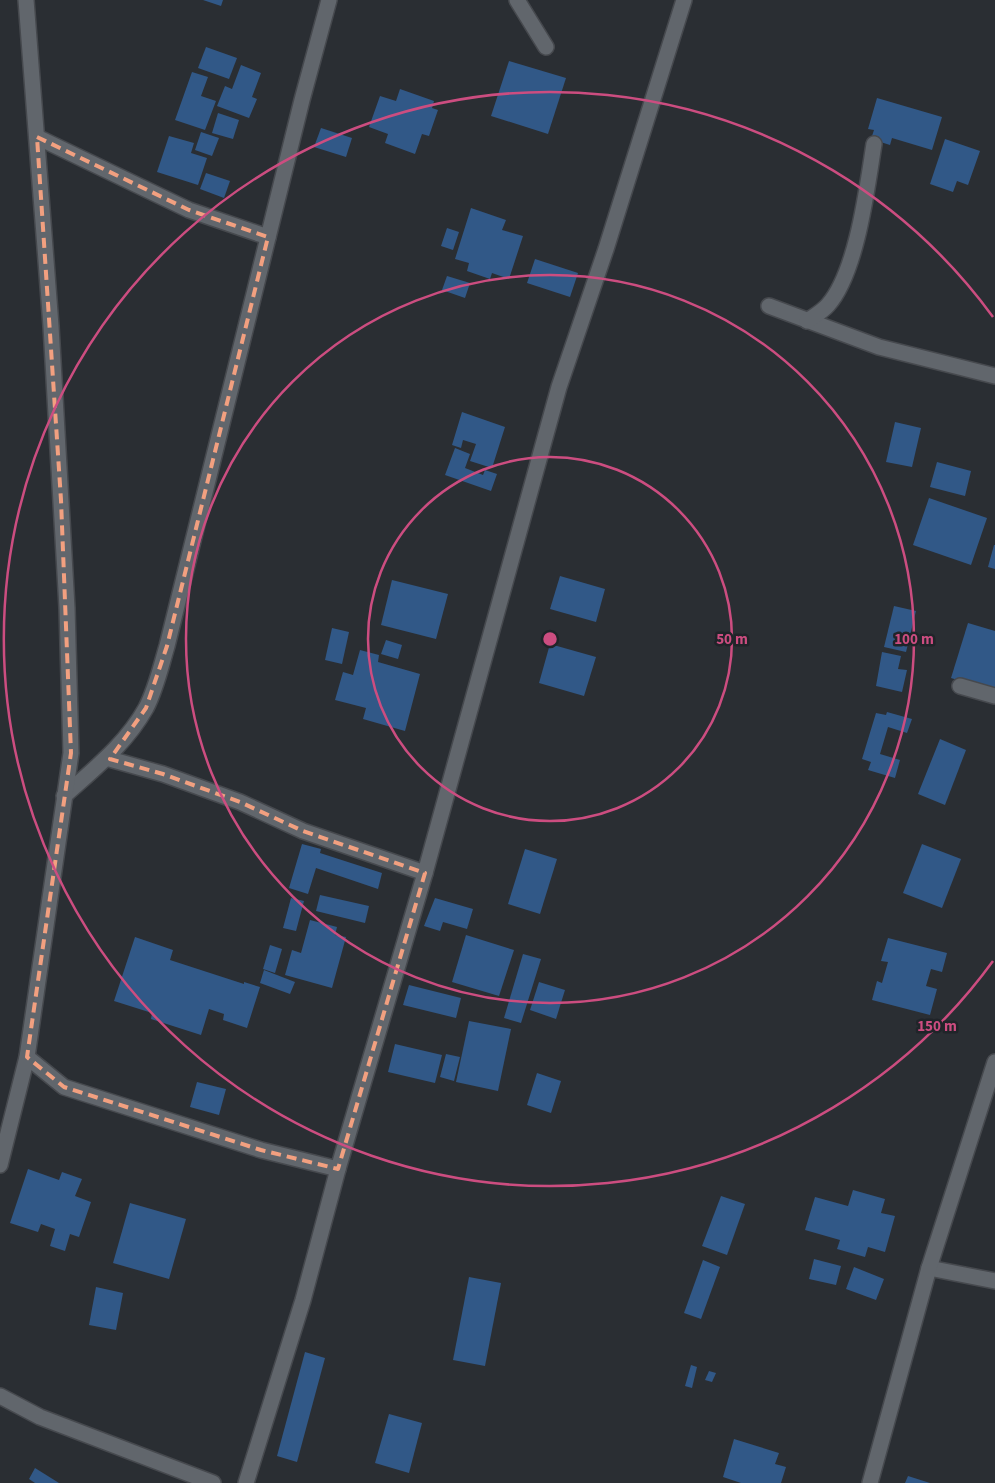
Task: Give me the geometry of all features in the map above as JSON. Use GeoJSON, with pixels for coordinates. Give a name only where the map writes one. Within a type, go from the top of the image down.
{"type":"FeatureCollection","features":[{"type":"Feature","properties":{"kind":"street"},"geometry":{"type":"LineString","coordinates":[[0,1165],[7,1109],[27,1058],[71,752],[67,608],[51,326],[26,0]]}},
{"type":"Feature","properties":{"kind":"street"},"geometry":{"type":"LineString","coordinates":[[64,796],[118,747],[146,708],[167,646],[268,237],[329,0]]}},
{"type":"Feature","properties":{"kind":"street"},"geometry":{"type":"LineString","coordinates":[[517,0],[546,47]]}},
{"type":"Feature","properties":{"kind":"street"},"geometry":{"type":"LineString","coordinates":[[246,1483],[303,1300],[338,1169],[425,873],[559,387],[606,250],[684,0]]}},
{"type":"Feature","properties":{"kind":"street"},"geometry":{"type":"LineString","coordinates":[[37,137],[189,210],[268,237]]}},
{"type":"Feature","properties":{"kind":"street"},"geometry":{"type":"LineString","coordinates":[[806,321],[829,304],[844,278],[855,241],[874,144]]}},
{"type":"Feature","properties":{"kind":"street"},"geometry":{"type":"LineString","coordinates":[[769,306],[879,347],[995,376]]}},
{"type":"Feature","properties":{"kind":"street"},"geometry":{"type":"LineString","coordinates":[[960,686],[995,696]]}},
{"type":"Feature","properties":{"kind":"street"},"geometry":{"type":"LineString","coordinates":[[106,758],[163,774],[240,802],[303,831],[425,873]]}},
{"type":"Feature","properties":{"kind":"street"},"geometry":{"type":"LineString","coordinates":[[27,1058],[64,1087],[261,1150],[338,1169]]}},
{"type":"Feature","properties":{"kind":"street"},"geometry":{"type":"LineString","coordinates":[[870,1483],[929,1268],[995,1062]]}},
{"type":"Feature","properties":{"kind":"street"},"geometry":{"type":"LineString","coordinates":[[929,1268],[995,1282]]}},
{"type":"Feature","properties":{"kind":"street"},"geometry":{"type":"LineString","coordinates":[[0,1396],[40,1417],[213,1483]]}},
{"type":"Feature","properties":{"kind":"highlighted area"},"geometry":{"type":"Polygon","coordinates":[[[37,137],[189,210],[268,237],[167,646],[146,708],[110,759],[163,774],[240,802],[303,831],[425,873],[338,1169],[261,1150],[64,1087],[27,1057],[71,753],[61,500],[37,137]]]}},
{"type":"Feature","properties":{"kind":"building"},"geometry":{"type":"Polygon","coordinates":[[[203,0],[223,0],[221,6],[203,0]]]}},
{"type":"Feature","properties":{"kind":"building"},"geometry":{"type":"Polygon","coordinates":[[[206,47],[237,58],[229,79],[198,68],[206,47]]]}},
{"type":"Feature","properties":{"kind":"building"},"geometry":{"type":"Polygon","coordinates":[[[509,61],[566,78],[548,134],[491,116],[509,61]]]}},
{"type":"Feature","properties":{"kind":"building"},"geometry":{"type":"Polygon","coordinates":[[[241,65],[261,73],[252,97],[257,99],[249,118],[217,106],[225,86],[232,89],[241,65]]]}},
{"type":"Feature","properties":{"kind":"building"},"geometry":{"type":"Polygon","coordinates":[[[192,72],[208,77],[201,96],[216,101],[205,130],[175,120],[192,72]]]}},
{"type":"Feature","properties":{"kind":"building"},"geometry":{"type":"Polygon","coordinates":[[[400,89],[434,101],[432,108],[438,110],[429,136],[422,134],[415,154],[385,143],[388,134],[369,127],[380,96],[396,101],[400,89]]]}},
{"type":"Feature","properties":{"kind":"building"},"geometry":{"type":"Polygon","coordinates":[[[877,98],[942,117],[932,150],[892,138],[890,145],[871,139],[874,130],[868,129],[877,98]]]}},
{"type":"Feature","properties":{"kind":"building"},"geometry":{"type":"Polygon","coordinates":[[[218,113],[239,120],[233,139],[212,133],[218,113]]]}},
{"type":"Feature","properties":{"kind":"building"},"geometry":{"type":"Polygon","coordinates":[[[321,128],[352,138],[346,157],[314,147],[321,128]]]}},
{"type":"Feature","properties":{"kind":"building"},"geometry":{"type":"Polygon","coordinates":[[[201,132],[219,138],[212,156],[195,150],[201,132]]]}},
{"type":"Feature","properties":{"kind":"building"},"geometry":{"type":"Polygon","coordinates":[[[169,136],[194,143],[191,153],[207,158],[198,185],[157,172],[169,136]]]}},
{"type":"Feature","properties":{"kind":"building"},"geometry":{"type":"Polygon","coordinates":[[[945,139],[980,151],[968,185],[957,181],[953,192],[930,184],[945,139]]]}},
{"type":"Feature","properties":{"kind":"building"},"geometry":{"type":"Polygon","coordinates":[[[206,173],[230,181],[224,198],[200,189],[206,173]]]}},
{"type":"Feature","properties":{"kind":"building"},"geometry":{"type":"Polygon","coordinates":[[[471,208],[506,220],[502,230],[523,236],[509,279],[492,273],[490,279],[467,271],[469,263],[455,259],[471,208]]]}},
{"type":"Feature","properties":{"kind":"building"},"geometry":{"type":"Polygon","coordinates":[[[447,228],[459,232],[453,250],[441,246],[447,228]]]}},
{"type":"Feature","properties":{"kind":"building"},"geometry":{"type":"Polygon","coordinates":[[[535,259],[578,273],[570,297],[527,283],[535,259]]]}},
{"type":"Feature","properties":{"kind":"building"},"geometry":{"type":"Polygon","coordinates":[[[447,276],[470,283],[465,298],[442,290],[447,276]]]}},
{"type":"Feature","properties":{"kind":"building"},"geometry":{"type":"Polygon","coordinates":[[[462,412],[505,427],[492,468],[470,461],[476,444],[463,440],[461,448],[452,445],[462,412]]]}},
{"type":"Feature","properties":{"kind":"building"},"geometry":{"type":"Polygon","coordinates":[[[895,422],[921,428],[912,467],[886,462],[895,422]]]}},
{"type":"Feature","properties":{"kind":"building"},"geometry":{"type":"Polygon","coordinates":[[[455,448],[470,454],[465,468],[483,475],[485,470],[497,474],[491,491],[445,475],[455,448]]]}},
{"type":"Feature","properties":{"kind":"building"},"geometry":{"type":"Polygon","coordinates":[[[937,462],[971,471],[965,496],[930,487],[937,462]]]}},
{"type":"Feature","properties":{"kind":"building"},"geometry":{"type":"Polygon","coordinates":[[[929,498],[987,518],[971,565],[913,545],[929,498]]]}},
{"type":"Feature","properties":{"kind":"building"},"geometry":{"type":"Polygon","coordinates":[[[995,545],[995,569],[988,567],[995,545]]]}},
{"type":"Feature","properties":{"kind":"building"},"geometry":{"type":"Polygon","coordinates":[[[560,576],[605,589],[596,622],[550,609],[560,576]]]}},
{"type":"Feature","properties":{"kind":"building"},"geometry":{"type":"Polygon","coordinates":[[[392,580],[448,594],[436,639],[381,625],[392,580]]]}},
{"type":"Feature","properties":{"kind":"building"},"geometry":{"type":"Polygon","coordinates":[[[894,606],[916,611],[906,652],[884,647],[894,606]]]}},
{"type":"Feature","properties":{"kind":"building"},"geometry":{"type":"Polygon","coordinates":[[[968,623],[995,631],[995,691],[951,678],[968,623]]]}},
{"type":"Feature","properties":{"kind":"building"},"geometry":{"type":"Polygon","coordinates":[[[332,628],[349,632],[342,664],[325,660],[332,628]]]}},
{"type":"Feature","properties":{"kind":"building"},"geometry":{"type":"Polygon","coordinates":[[[386,640],[402,645],[398,659],[381,654],[386,640]]]}},
{"type":"Feature","properties":{"kind":"building"},"geometry":{"type":"Polygon","coordinates":[[[550,644],[596,657],[584,696],[539,683],[550,644]]]}},
{"type":"Feature","properties":{"kind":"building"},"geometry":{"type":"Polygon","coordinates":[[[360,650],[379,655],[378,662],[420,674],[405,731],[363,719],[366,708],[335,700],[343,672],[353,675],[360,650]]]}},
{"type":"Feature","properties":{"kind":"building"},"geometry":{"type":"Polygon","coordinates":[[[882,652],[901,656],[898,669],[907,670],[902,692],[876,686],[882,652]]]}},
{"type":"Feature","properties":{"kind":"building"},"geometry":{"type":"Polygon","coordinates":[[[887,712],[912,719],[907,733],[888,727],[880,754],[900,760],[895,778],[868,770],[871,762],[862,759],[876,713],[886,715],[887,712]]]}},
{"type":"Feature","properties":{"kind":"building"},"geometry":{"type":"Polygon","coordinates":[[[940,739],[966,750],[945,805],[918,794],[940,739]]]}},
{"type":"Feature","properties":{"kind":"building"},"geometry":{"type":"Polygon","coordinates":[[[302,844],[321,849],[320,853],[382,873],[378,889],[316,868],[308,894],[289,888],[302,844]]]}},
{"type":"Feature","properties":{"kind":"building"},"geometry":{"type":"Polygon","coordinates":[[[922,844],[961,859],[942,908],[903,893],[922,844]]]}},
{"type":"Feature","properties":{"kind":"building"},"geometry":{"type":"Polygon","coordinates":[[[525,849],[557,859],[540,914],[508,904],[525,849]]]}},
{"type":"Feature","properties":{"kind":"building"},"geometry":{"type":"Polygon","coordinates":[[[320,895],[369,906],[365,923],[316,911],[320,895]]]}},
{"type":"Feature","properties":{"kind":"building"},"geometry":{"type":"Polygon","coordinates":[[[291,898],[304,901],[296,931],[283,928],[291,898]]]}},
{"type":"Feature","properties":{"kind":"building"},"geometry":{"type":"Polygon","coordinates":[[[435,898],[473,909],[467,929],[443,922],[440,931],[424,926],[435,898]]]}},
{"type":"Feature","properties":{"kind":"building"},"geometry":{"type":"Polygon","coordinates":[[[310,920],[337,927],[335,935],[346,937],[332,988],[285,975],[292,950],[301,953],[310,920]]]}},
{"type":"Feature","properties":{"kind":"building"},"geometry":{"type":"Polygon","coordinates":[[[466,935],[514,950],[499,996],[452,982],[466,935]]]}},
{"type":"Feature","properties":{"kind":"building"},"geometry":{"type":"Polygon","coordinates":[[[135,937],[173,950],[170,960],[244,984],[244,982],[260,987],[247,1028],[223,1020],[224,1014],[209,1009],[201,1035],[151,1019],[152,1013],[114,1001],[135,937]]]}},
{"type":"Feature","properties":{"kind":"building"},"geometry":{"type":"Polygon","coordinates":[[[888,938],[947,953],[942,972],[931,969],[926,986],[937,989],[930,1015],[872,1000],[877,981],[882,983],[888,962],[881,961],[888,938]]]}},
{"type":"Feature","properties":{"kind":"building"},"geometry":{"type":"Polygon","coordinates":[[[270,945],[282,949],[275,973],[263,969],[270,945]]]}},
{"type":"Feature","properties":{"kind":"building"},"geometry":{"type":"Polygon","coordinates":[[[523,954],[541,959],[521,1023],[504,1018],[523,954]]]}},
{"type":"Feature","properties":{"kind":"building"},"geometry":{"type":"Polygon","coordinates":[[[264,970],[295,982],[290,994],[260,983],[264,970]]]}},
{"type":"Feature","properties":{"kind":"building"},"geometry":{"type":"Polygon","coordinates":[[[539,982],[565,990],[556,1019],[530,1010],[539,982]]]}},
{"type":"Feature","properties":{"kind":"building"},"geometry":{"type":"Polygon","coordinates":[[[409,985],[461,998],[456,1018],[403,1005],[409,985]]]}},
{"type":"Feature","properties":{"kind":"building"},"geometry":{"type":"Polygon","coordinates":[[[469,1021],[511,1029],[498,1091],[456,1082],[469,1021]]]}},
{"type":"Feature","properties":{"kind":"building"},"geometry":{"type":"Polygon","coordinates":[[[395,1044],[442,1055],[435,1083],[388,1072],[395,1044]]]}},
{"type":"Feature","properties":{"kind":"building"},"geometry":{"type":"Polygon","coordinates":[[[446,1054],[460,1057],[454,1081],[440,1077],[446,1054]]]}},
{"type":"Feature","properties":{"kind":"building"},"geometry":{"type":"Polygon","coordinates":[[[537,1073],[561,1081],[551,1113],[527,1105],[537,1073]]]}},
{"type":"Feature","properties":{"kind":"building"},"geometry":{"type":"Polygon","coordinates":[[[197,1082],[226,1089],[219,1115],[190,1107],[197,1082]]]}},
{"type":"Feature","properties":{"kind":"building"},"geometry":{"type":"Polygon","coordinates":[[[28,1169],[59,1180],[62,1172],[82,1179],[75,1196],[91,1202],[79,1237],[70,1234],[65,1251],[50,1246],[55,1229],[41,1224],[38,1232],[10,1223],[28,1169]]]}},
{"type":"Feature","properties":{"kind":"building"},"geometry":{"type":"Polygon","coordinates":[[[853,1190],[885,1199],[881,1213],[895,1216],[885,1252],[868,1247],[865,1257],[837,1249],[840,1240],[805,1230],[815,1197],[848,1206],[853,1190]]]}},
{"type":"Feature","properties":{"kind":"building"},"geometry":{"type":"Polygon","coordinates":[[[721,1196],[745,1204],[727,1255],[702,1246],[721,1196]]]}},
{"type":"Feature","properties":{"kind":"building"},"geometry":{"type":"Polygon","coordinates":[[[130,1203],[186,1219],[169,1279],[113,1263],[130,1203]]]}},
{"type":"Feature","properties":{"kind":"building"},"geometry":{"type":"Polygon","coordinates":[[[814,1259],[841,1266],[836,1285],[809,1279],[814,1259]]]}},
{"type":"Feature","properties":{"kind":"building"},"geometry":{"type":"Polygon","coordinates":[[[703,1260],[720,1267],[701,1319],[684,1313],[703,1260]]]}},
{"type":"Feature","properties":{"kind":"building"},"geometry":{"type":"Polygon","coordinates":[[[854,1267],[884,1279],[876,1300],[846,1289],[854,1267]]]}},
{"type":"Feature","properties":{"kind":"building"},"geometry":{"type":"Polygon","coordinates":[[[469,1277],[501,1283],[485,1366],[453,1360],[469,1277]]]}},
{"type":"Feature","properties":{"kind":"building"},"geometry":{"type":"Polygon","coordinates":[[[96,1287],[123,1293],[116,1330],[89,1325],[96,1287]]]}},
{"type":"Feature","properties":{"kind":"building"},"geometry":{"type":"Polygon","coordinates":[[[305,1352],[325,1358],[297,1462],[277,1456],[305,1352]]]}},
{"type":"Feature","properties":{"kind":"building"},"geometry":{"type":"Polygon","coordinates":[[[691,1365],[697,1367],[692,1388],[685,1386],[691,1365]]]}},
{"type":"Feature","properties":{"kind":"building"},"geometry":{"type":"Polygon","coordinates":[[[709,1371],[716,1373],[712,1382],[705,1380],[709,1371]]]}},
{"type":"Feature","properties":{"kind":"building"},"geometry":{"type":"Polygon","coordinates":[[[389,1414],[422,1423],[409,1473],[375,1463],[389,1414]]]}},
{"type":"Feature","properties":{"kind":"building"},"geometry":{"type":"Polygon","coordinates":[[[734,1439],[779,1453],[775,1464],[786,1467],[781,1483],[741,1483],[723,1477],[734,1439]]]}},
{"type":"Feature","properties":{"kind":"building"},"geometry":{"type":"Polygon","coordinates":[[[35,1468],[59,1483],[35,1483],[29,1479],[35,1468]]]}},
{"type":"Feature","properties":{"kind":"building"},"geometry":{"type":"Polygon","coordinates":[[[908,1476],[930,1483],[905,1483],[908,1476]]]}}]}
